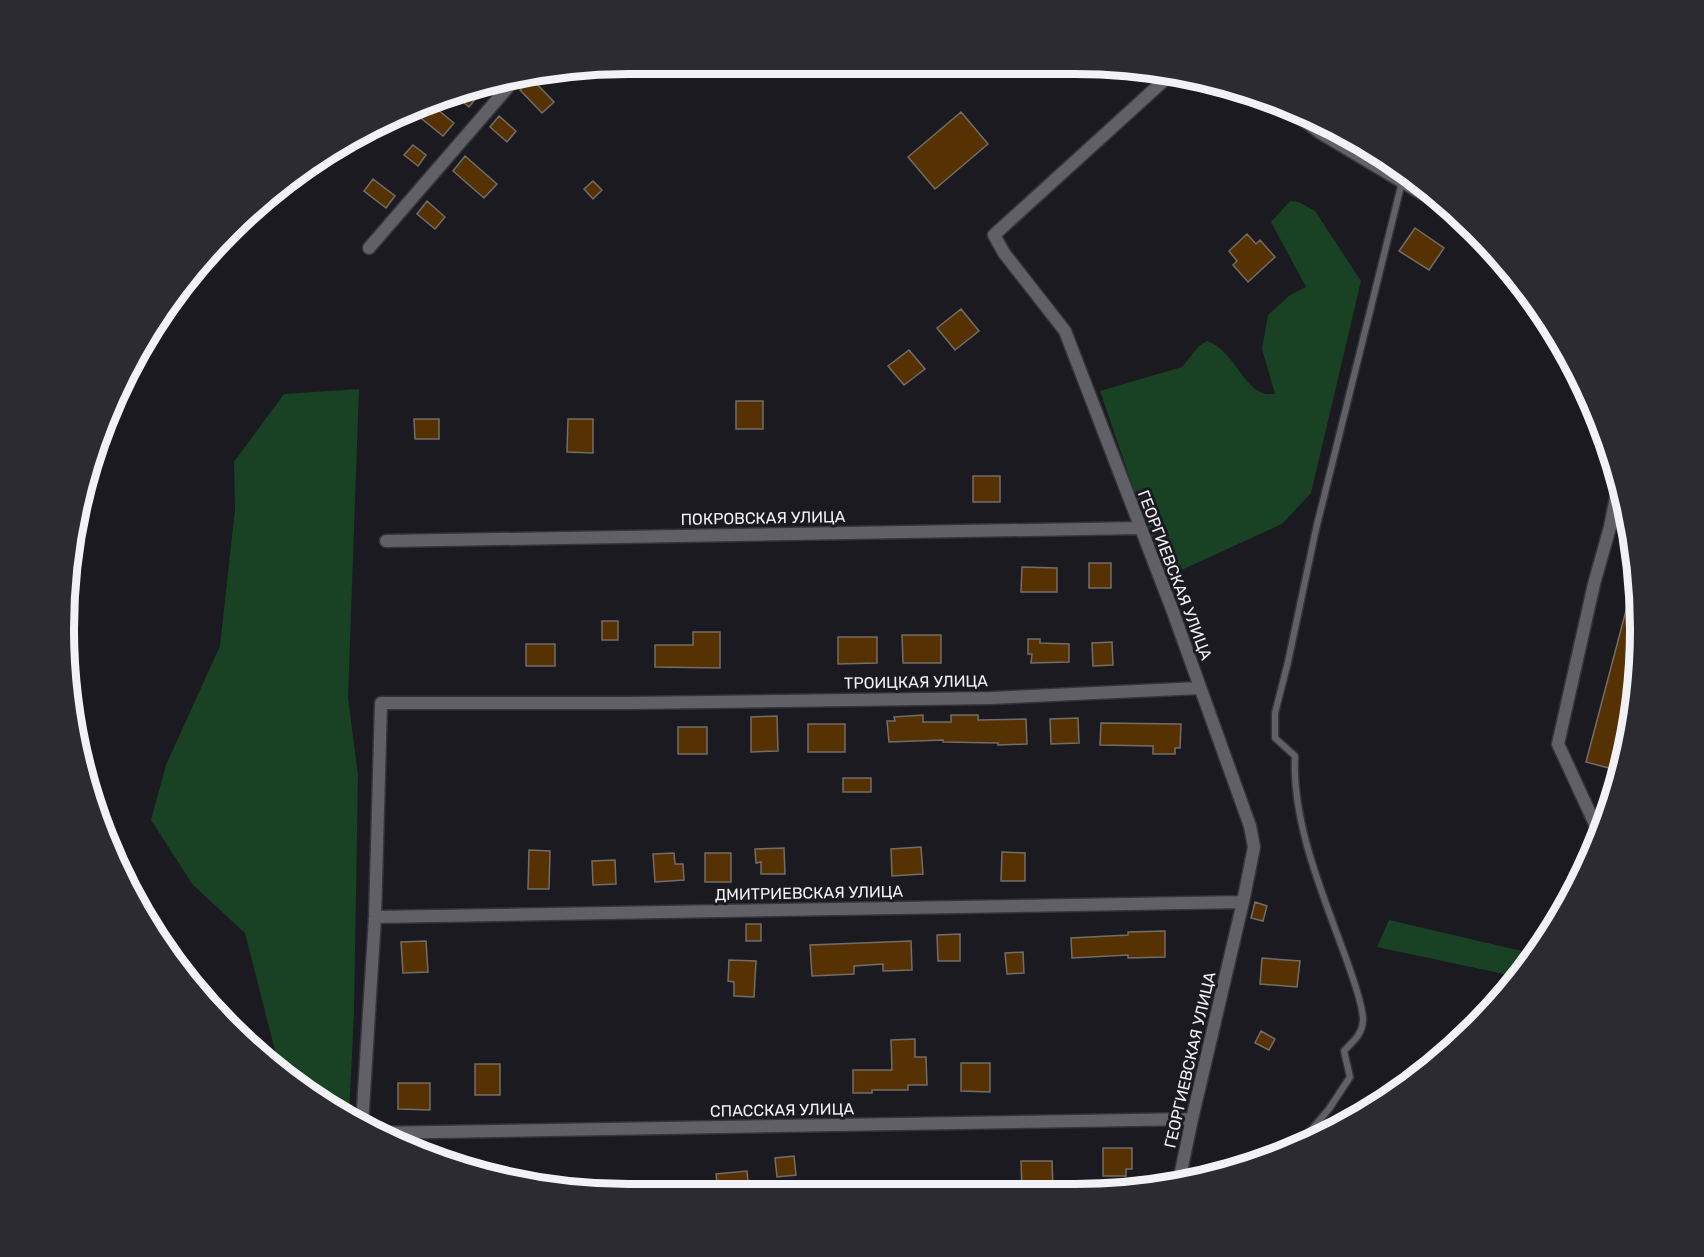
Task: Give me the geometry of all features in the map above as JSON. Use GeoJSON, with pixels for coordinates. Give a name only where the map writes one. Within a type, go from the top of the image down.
{"type":"FeatureCollection","features":[{"type":"Feature","properties":{"kind":"street","name":"ГЕОРГИЕВСКАЯ УЛИЦА"},"geometry":{"type":"LineString","coordinates":[[1164,81],[994,235],[1004,253],[1065,331],[1250,826],[1254,847],[1181,1174]]}},
{"type":"Feature","properties":{"kind":"street"},"geometry":{"type":"LineString","coordinates":[[369,248],[509,87]]}},
{"type":"Feature","properties":{"kind":"street"},"geometry":{"type":"LineString","coordinates":[[1313,127],[1415,190]]}},
{"type":"Feature","properties":{"kind":"street"},"geometry":{"type":"LineString","coordinates":[[1595,823],[1558,744],[1615,500]]}},
{"type":"Feature","properties":{"kind":"street","name":"ПОКРОВСКАЯ УЛИЦА"},"geometry":{"type":"LineString","coordinates":[[387,541],[1140,528]]}},
{"type":"Feature","properties":{"kind":"street","name":"ТРОИЦКАЯ УЛИЦА"},"geometry":{"type":"LineString","coordinates":[[375,917],[381,703],[632,703],[991,698],[1200,688]]}},
{"type":"Feature","properties":{"kind":"street","name":"ДМИТРИЕВСКАЯ УЛИЦА"},"geometry":{"type":"LineString","coordinates":[[375,917],[1243,902]]}},
{"type":"Feature","properties":{"kind":"street"},"geometry":{"type":"LineString","coordinates":[[363,1115],[375,917]]}},
{"type":"Feature","properties":{"kind":"street","name":"СПАССКАЯ УЛИЦА"},"geometry":{"type":"LineString","coordinates":[[398,1133],[1192,1119]]}},
{"type":"Feature","properties":{"kind":"lane"},"geometry":{"type":"LineString","coordinates":[[1310,1131],[1350,1077],[1344,1051],[1361,1034],[1363,1019],[1348,962],[1320,888],[1301,819],[1294,777],[1295,756],[1275,738],[1275,713],[1316,530],[1402,182]]}},
{"type":"Feature","properties":{"kind":"green space"},"geometry":{"type":"Polygon","coordinates":[[[1290,201],[1299,202],[1315,211],[1361,281],[1311,493],[1282,524],[1164,578],[1100,391],[1182,367],[1199,346],[1207,341],[1223,351],[1253,387],[1264,394],[1275,394],[1262,349],[1268,315],[1290,295],[1306,287],[1271,222],[1290,201]]]}},
{"type":"Feature","properties":{"kind":"green space"},"geometry":{"type":"Polygon","coordinates":[[[359,389],[348,698],[358,775],[354,1012],[349,1108],[320,1090],[277,1057],[245,933],[193,885],[151,820],[166,765],[220,646],[235,509],[234,462],[284,394],[359,389]]]}},
{"type":"Feature","properties":{"kind":"green space"},"geometry":{"type":"Polygon","coordinates":[[[1389,920],[1526,952],[1509,975],[1377,947],[1389,920]]]}},
{"type":"Feature","properties":{"kind":"building"},"geometry":{"type":"Polygon","coordinates":[[[534,82],[554,102],[542,113],[520,90],[528,83],[534,82]]]}},
{"type":"Feature","properties":{"kind":"building"},"geometry":{"type":"Polygon","coordinates":[[[475,95],[477,97],[469,107],[460,100],[475,95]]]}},
{"type":"Feature","properties":{"kind":"building"},"geometry":{"type":"Polygon","coordinates":[[[436,108],[454,123],[443,136],[418,115],[436,108]]]}},
{"type":"Feature","properties":{"kind":"building"},"geometry":{"type":"Polygon","coordinates":[[[961,112],[988,144],[935,189],[908,157],[961,112]]]}},
{"type":"Feature","properties":{"kind":"building"},"geometry":{"type":"Polygon","coordinates":[[[499,116],[516,131],[507,142],[490,127],[499,116]]]}},
{"type":"Feature","properties":{"kind":"building"},"geometry":{"type":"Polygon","coordinates":[[[413,145],[426,155],[418,166],[404,155],[413,145]]]}},
{"type":"Feature","properties":{"kind":"building"},"geometry":{"type":"Polygon","coordinates":[[[465,156],[497,184],[484,198],[453,171],[465,156]]]}},
{"type":"Feature","properties":{"kind":"building"},"geometry":{"type":"Polygon","coordinates":[[[373,179],[395,196],[386,208],[364,191],[373,179]]]}},
{"type":"Feature","properties":{"kind":"building"},"geometry":{"type":"Polygon","coordinates":[[[593,181],[602,190],[593,199],[584,189],[593,181]]]}},
{"type":"Feature","properties":{"kind":"building"},"geometry":{"type":"Polygon","coordinates":[[[427,201],[445,217],[435,229],[417,214],[427,201]]]}},
{"type":"Feature","properties":{"kind":"building"},"geometry":{"type":"Polygon","coordinates":[[[1415,228],[1444,248],[1429,270],[1399,251],[1415,228]]]}},
{"type":"Feature","properties":{"kind":"building"},"geometry":{"type":"Polygon","coordinates":[[[1247,234],[1256,244],[1260,240],[1275,257],[1248,282],[1233,265],[1237,261],[1229,251],[1247,234]]]}},
{"type":"Feature","properties":{"kind":"building"},"geometry":{"type":"Polygon","coordinates":[[[961,309],[979,331],[955,350],[937,328],[961,309]]]}},
{"type":"Feature","properties":{"kind":"building"},"geometry":{"type":"Polygon","coordinates":[[[909,350],[925,369],[904,385],[888,366],[909,350]]]}},
{"type":"Feature","properties":{"kind":"building"},"geometry":{"type":"Polygon","coordinates":[[[736,401],[763,401],[763,429],[736,429],[736,401]]]}},
{"type":"Feature","properties":{"kind":"building"},"geometry":{"type":"Polygon","coordinates":[[[414,419],[439,419],[439,439],[415,439],[414,419]]]}},
{"type":"Feature","properties":{"kind":"building"},"geometry":{"type":"Polygon","coordinates":[[[568,419],[593,419],[593,453],[567,452],[568,419]]]}},
{"type":"Feature","properties":{"kind":"building"},"geometry":{"type":"Polygon","coordinates":[[[973,476],[1000,476],[1000,502],[973,502],[973,476]]]}},
{"type":"Feature","properties":{"kind":"building"},"geometry":{"type":"Polygon","coordinates":[[[1089,563],[1111,563],[1111,588],[1089,588],[1089,563]]]}},
{"type":"Feature","properties":{"kind":"building"},"geometry":{"type":"Polygon","coordinates":[[[1022,567],[1057,568],[1057,592],[1021,592],[1022,567]]]}},
{"type":"Feature","properties":{"kind":"building"},"geometry":{"type":"Polygon","coordinates":[[[1629,599],[1629,665],[1626,701],[1613,769],[1586,762],[1629,599]]]}},
{"type":"Feature","properties":{"kind":"building"},"geometry":{"type":"Polygon","coordinates":[[[602,621],[618,621],[618,640],[602,640],[602,621]]]}},
{"type":"Feature","properties":{"kind":"building"},"geometry":{"type":"Polygon","coordinates":[[[693,632],[720,632],[720,668],[655,667],[655,645],[693,645],[693,632]]]}},
{"type":"Feature","properties":{"kind":"building"},"geometry":{"type":"Polygon","coordinates":[[[902,635],[941,635],[941,663],[903,663],[902,635]]]}},
{"type":"Feature","properties":{"kind":"building"},"geometry":{"type":"Polygon","coordinates":[[[838,637],[877,637],[877,663],[838,664],[838,637]]]}},
{"type":"Feature","properties":{"kind":"building"},"geometry":{"type":"Polygon","coordinates":[[[1028,639],[1040,639],[1040,643],[1069,644],[1069,662],[1031,663],[1032,654],[1028,654],[1028,639]]]}},
{"type":"Feature","properties":{"kind":"building"},"geometry":{"type":"Polygon","coordinates":[[[1112,642],[1113,665],[1093,666],[1092,643],[1112,642]]]}},
{"type":"Feature","properties":{"kind":"building"},"geometry":{"type":"Polygon","coordinates":[[[526,644],[555,644],[555,666],[526,666],[526,644]]]}},
{"type":"Feature","properties":{"kind":"building"},"geometry":{"type":"Polygon","coordinates":[[[923,715],[923,722],[951,722],[951,715],[978,715],[978,720],[1026,719],[1027,744],[998,745],[998,743],[943,742],[943,740],[889,742],[887,721],[895,721],[894,717],[923,715]]]}},
{"type":"Feature","properties":{"kind":"building"},"geometry":{"type":"Polygon","coordinates":[[[777,716],[778,751],[751,752],[751,717],[777,716]]]}},
{"type":"Feature","properties":{"kind":"building"},"geometry":{"type":"Polygon","coordinates":[[[1078,718],[1079,743],[1051,744],[1050,719],[1078,718]]]}},
{"type":"Feature","properties":{"kind":"building"},"geometry":{"type":"Polygon","coordinates":[[[1101,723],[1181,724],[1180,748],[1175,748],[1175,754],[1153,754],[1153,746],[1100,745],[1101,723]]]}},
{"type":"Feature","properties":{"kind":"building"},"geometry":{"type":"Polygon","coordinates":[[[808,724],[845,724],[845,752],[808,752],[808,724]]]}},
{"type":"Feature","properties":{"kind":"building"},"geometry":{"type":"Polygon","coordinates":[[[678,727],[707,727],[707,754],[678,754],[678,727]]]}},
{"type":"Feature","properties":{"kind":"building"},"geometry":{"type":"Polygon","coordinates":[[[843,778],[871,778],[871,792],[843,792],[843,778]]]}},
{"type":"Feature","properties":{"kind":"building"},"geometry":{"type":"Polygon","coordinates":[[[921,847],[923,874],[892,876],[891,849],[921,847]]]}},
{"type":"Feature","properties":{"kind":"building"},"geometry":{"type":"Polygon","coordinates":[[[784,848],[785,874],[761,874],[761,862],[756,863],[755,849],[784,848]]]}},
{"type":"Feature","properties":{"kind":"building"},"geometry":{"type":"Polygon","coordinates":[[[529,850],[550,851],[549,889],[528,889],[529,850]]]}},
{"type":"Feature","properties":{"kind":"building"},"geometry":{"type":"Polygon","coordinates":[[[1002,852],[1025,853],[1025,881],[1001,881],[1002,852]]]}},
{"type":"Feature","properties":{"kind":"building"},"geometry":{"type":"Polygon","coordinates":[[[674,853],[675,864],[683,864],[684,880],[655,882],[653,854],[674,853]]]}},
{"type":"Feature","properties":{"kind":"building"},"geometry":{"type":"Polygon","coordinates":[[[705,853],[731,853],[731,882],[705,882],[705,853]]]}},
{"type":"Feature","properties":{"kind":"building"},"geometry":{"type":"Polygon","coordinates":[[[615,860],[616,884],[593,885],[592,861],[615,860]]]}},
{"type":"Feature","properties":{"kind":"building"},"geometry":{"type":"Polygon","coordinates":[[[1255,902],[1267,906],[1263,921],[1251,918],[1255,902]]]}},
{"type":"Feature","properties":{"kind":"building"},"geometry":{"type":"Polygon","coordinates":[[[746,924],[761,924],[761,941],[746,941],[746,924]]]}},
{"type":"Feature","properties":{"kind":"building"},"geometry":{"type":"Polygon","coordinates":[[[1165,931],[1165,957],[1128,958],[1128,955],[1072,958],[1071,938],[1165,931]]]}},
{"type":"Feature","properties":{"kind":"building"},"geometry":{"type":"Polygon","coordinates":[[[960,934],[960,961],[938,961],[937,935],[960,934]]]}},
{"type":"Feature","properties":{"kind":"building"},"geometry":{"type":"Polygon","coordinates":[[[426,941],[428,972],[403,973],[401,942],[426,941]]]}},
{"type":"Feature","properties":{"kind":"building"},"geometry":{"type":"Polygon","coordinates":[[[911,941],[912,970],[883,971],[883,964],[854,966],[854,974],[812,976],[810,945],[911,941]]]}},
{"type":"Feature","properties":{"kind":"building"},"geometry":{"type":"Polygon","coordinates":[[[1023,952],[1024,973],[1007,974],[1005,953],[1023,952]]]}},
{"type":"Feature","properties":{"kind":"building"},"geometry":{"type":"Polygon","coordinates":[[[1262,958],[1300,961],[1297,987],[1260,984],[1262,958]]]}},
{"type":"Feature","properties":{"kind":"building"},"geometry":{"type":"Polygon","coordinates":[[[729,960],[756,961],[754,997],[734,996],[734,982],[728,981],[729,960]]]}},
{"type":"Feature","properties":{"kind":"building"},"geometry":{"type":"Polygon","coordinates":[[[1261,1031],[1275,1039],[1269,1050],[1255,1043],[1261,1031]]]}},
{"type":"Feature","properties":{"kind":"building"},"geometry":{"type":"Polygon","coordinates":[[[915,1039],[915,1057],[926,1057],[927,1085],[908,1085],[908,1090],[872,1090],[872,1093],[853,1093],[853,1070],[892,1070],[891,1040],[915,1039]]]}},
{"type":"Feature","properties":{"kind":"building"},"geometry":{"type":"Polygon","coordinates":[[[961,1063],[990,1063],[990,1092],[961,1091],[961,1063]]]}},
{"type":"Feature","properties":{"kind":"building"},"geometry":{"type":"Polygon","coordinates":[[[475,1064],[500,1064],[500,1095],[475,1095],[475,1064]]]}},
{"type":"Feature","properties":{"kind":"building"},"geometry":{"type":"Polygon","coordinates":[[[398,1083],[430,1083],[430,1110],[398,1109],[398,1083]]]}},
{"type":"Feature","properties":{"kind":"building"},"geometry":{"type":"Polygon","coordinates":[[[1103,1148],[1132,1148],[1132,1169],[1126,1169],[1126,1176],[1103,1176],[1103,1148]]]}},
{"type":"Feature","properties":{"kind":"building"},"geometry":{"type":"Polygon","coordinates":[[[794,1156],[796,1175],[777,1177],[775,1158],[794,1156]]]}},
{"type":"Feature","properties":{"kind":"building"},"geometry":{"type":"Polygon","coordinates":[[[1021,1161],[1052,1161],[1053,1184],[1022,1184],[1021,1161]]]}},
{"type":"Feature","properties":{"kind":"building"},"geometry":{"type":"Polygon","coordinates":[[[747,1171],[748,1184],[717,1184],[716,1174],[747,1171]]]}}]}
